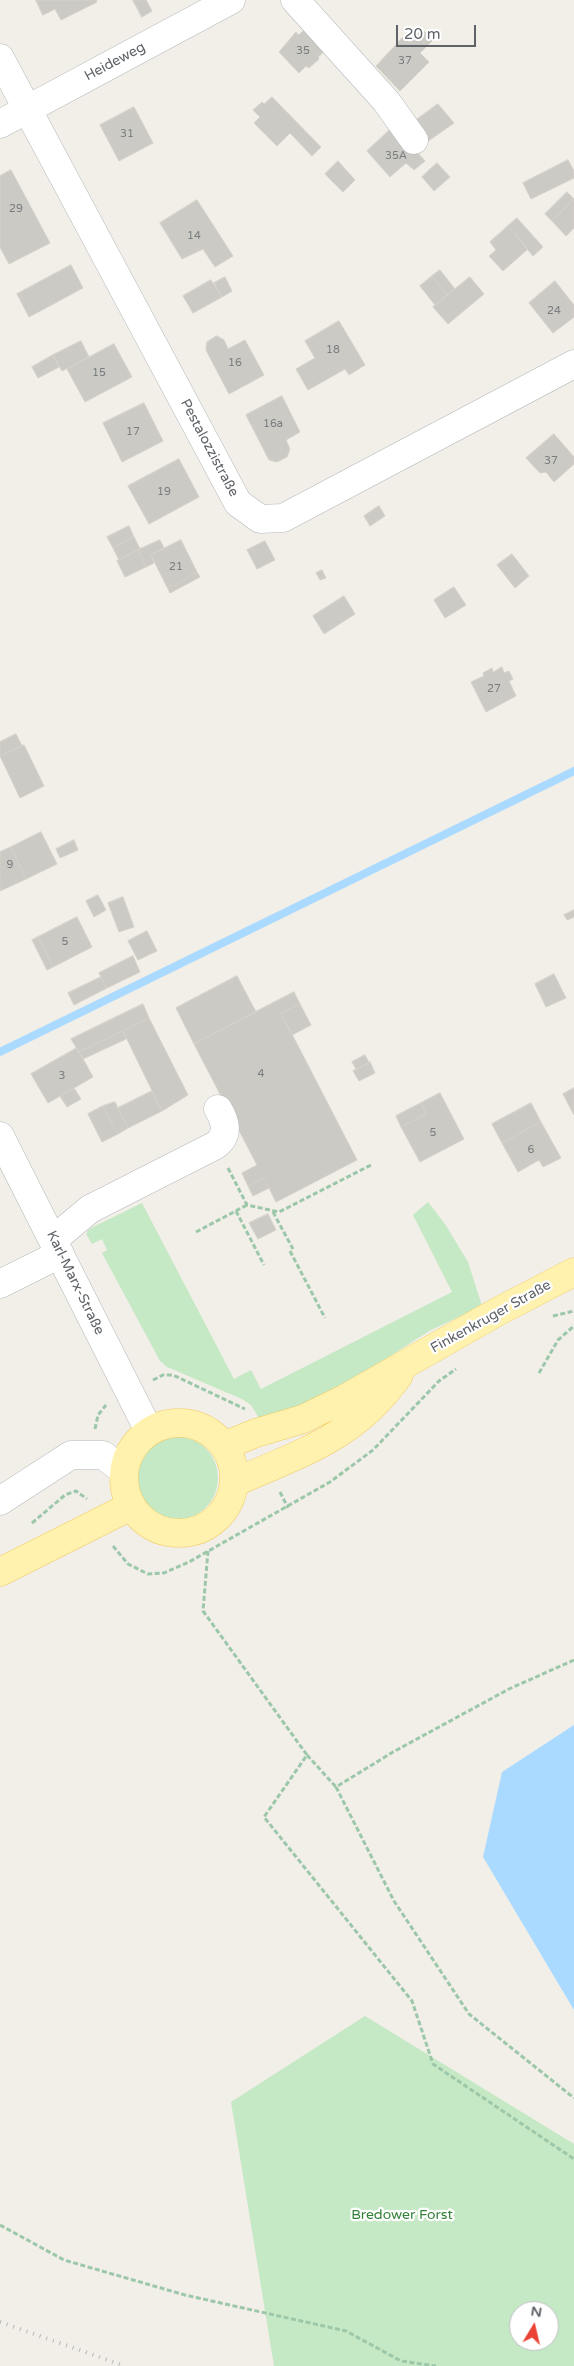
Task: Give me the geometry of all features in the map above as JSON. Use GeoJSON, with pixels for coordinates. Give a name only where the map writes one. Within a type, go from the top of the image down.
{"type":"FeatureCollection","features":[{"type":"Feature","properties":{"kind":"main road","name":"Finkenkruger Straße"},"geometry":{"type":"LineString","coordinates":[[224,1446],[256,1433],[304,1419],[344,1399],[574,1272]]}},
{"type":"Feature","properties":{"kind":"main road","name":"Finkenkruger Straße"},"geometry":{"type":"LineString","coordinates":[[234,1483],[329,1441],[355,1424],[385,1394],[409,1362]]}},
{"type":"Feature","properties":{"kind":"main road"},"geometry":{"type":"LineString","coordinates":[[175,1423],[189,1424],[208,1432],[224,1446],[232,1464],[234,1483],[228,1504],[213,1521],[191,1532],[177,1533],[150,1526],[131,1506],[124,1489],[124,1471],[132,1448],[149,1431],[175,1423]]}},
{"type":"Feature","properties":{"kind":"main road"},"geometry":{"type":"LineString","coordinates":[[0,1572],[131,1506]]}},
{"type":"Feature","properties":{"kind":"street","name":"Heideweg"},"geometry":{"type":"LineString","coordinates":[[0,124],[230,0]]}},
{"type":"Feature","properties":{"kind":"street"},"geometry":{"type":"LineString","coordinates":[[295,0],[368,80],[414,140]]}},
{"type":"Feature","properties":{"kind":"street","name":"Pestalozzistraße"},"geometry":{"type":"LineString","coordinates":[[0,58],[29,109],[238,503],[260,519],[283,518],[574,364]]}},
{"type":"Feature","properties":{"kind":"street"},"geometry":{"type":"LineString","coordinates":[[0,1284],[57,1247],[90,1209],[223,1140],[226,1128],[224,1119],[218,1109]]}},
{"type":"Feature","properties":{"kind":"street","name":"Karl-Marx-Straße"},"geometry":{"type":"LineString","coordinates":[[0,1136],[149,1431]]}},
{"type":"Feature","properties":{"kind":"street"},"geometry":{"type":"LineString","coordinates":[[0,1501],[71,1455],[103,1456],[124,1471]]}},
{"type":"Feature","properties":{"kind":"path"},"geometry":{"type":"LineString","coordinates":[[216,1145],[247,1205]]}},
{"type":"Feature","properties":{"kind":"path"},"geometry":{"type":"LineString","coordinates":[[196,1232],[247,1205],[278,1212],[370,1165]]}},
{"type":"Feature","properties":{"kind":"path"},"geometry":{"type":"LineString","coordinates":[[236,1211],[264,1265]]}},
{"type":"Feature","properties":{"kind":"path"},"geometry":{"type":"LineString","coordinates":[[273,1211],[325,1318]]}},
{"type":"Feature","properties":{"kind":"path"},"geometry":{"type":"LineString","coordinates":[[539,1373],[558,1340],[574,1326]]}},
{"type":"Feature","properties":{"kind":"path"},"geometry":{"type":"LineString","coordinates":[[76,1491],[98,1416],[106,1405],[163,1375],[173,1375],[244,1407],[251,1416],[256,1433]]}},
{"type":"Feature","properties":{"kind":"path"},"geometry":{"type":"LineString","coordinates":[[268,1468],[288,1508]]}},
{"type":"Feature","properties":{"kind":"path"},"geometry":{"type":"LineString","coordinates":[[208,1551],[202,1611],[307,1755],[336,1787],[394,1901],[469,2014],[574,2098]]}},
{"type":"Feature","properties":{"kind":"path"},"geometry":{"type":"LineString","coordinates":[[336,1787],[393,1752],[509,1689],[574,1660]]}},
{"type":"Feature","properties":{"kind":"path"},"geometry":{"type":"LineString","coordinates":[[307,1755],[264,1817],[412,2001],[434,2064],[574,2159]]}},
{"type":"Feature","properties":{"kind":"path"},"geometry":{"type":"LineString","coordinates":[[0,2225],[64,2260],[185,2294],[346,2331],[401,2361],[436,2366]]}},
{"type":"Feature","properties":{"kind":"green space"},"geometry":{"type":"Polygon","coordinates":[[[428,1202],[445,1224],[468,1262],[482,1306],[429,1331],[349,1383],[262,1423],[251,1405],[242,1399],[167,1367],[160,1361],[102,1253],[107,1250],[102,1239],[92,1244],[86,1234],[89,1229],[142,1203],[234,1379],[251,1370],[261,1389],[452,1292],[413,1215],[428,1202]]]}},
{"type":"Feature","properties":{"kind":"green space"},"geometry":{"type":"Polygon","coordinates":[[[176,1436],[199,1443],[211,1455],[218,1478],[211,1501],[199,1513],[176,1520],[153,1513],[141,1501],[134,1478],[141,1455],[153,1443],[176,1436]]]}},
{"type":"Feature","properties":{"kind":"green space","name":"Bredower Forst"},"geometry":{"type":"Polygon","coordinates":[[[365,2016],[574,2144],[574,2366],[274,2366],[231,2102],[365,2016]]]}},
{"type":"Feature","properties":{"kind":"water"},"geometry":{"type":"Polygon","coordinates":[[[574,1725],[574,2010],[483,1857],[502,1772],[574,1725]]]}},
{"type":"Feature","properties":{"kind":"building"},"geometry":{"type":"Polygon","coordinates":[[[36,0],[96,0],[97,2],[61,20],[55,9],[43,15],[36,0]]]}},
{"type":"Feature","properties":{"kind":"building"},"geometry":{"type":"Polygon","coordinates":[[[133,0],[146,0],[152,11],[142,17],[133,0]]]}},
{"type":"Feature","properties":{"kind":"building"},"geometry":{"type":"Polygon","coordinates":[[[306,29],[326,50],[309,68],[306,66],[299,73],[279,52],[296,32],[298,35],[306,29]]]}},
{"type":"Feature","properties":{"kind":"building"},"geometry":{"type":"Polygon","coordinates":[[[422,29],[433,40],[420,53],[429,62],[400,91],[376,66],[403,37],[409,42],[422,29]]]}},
{"type":"Feature","properties":{"kind":"building"},"geometry":{"type":"Polygon","coordinates":[[[272,97],[321,147],[312,156],[290,133],[277,146],[254,123],[260,117],[253,110],[262,102],[264,104],[272,97]]]}},
{"type":"Feature","properties":{"kind":"building"},"geometry":{"type":"Polygon","coordinates":[[[438,104],[454,123],[427,142],[412,123],[438,104]]]}},
{"type":"Feature","properties":{"kind":"building"},"geometry":{"type":"Polygon","coordinates":[[[134,107],[153,143],[119,161],[100,125],[134,107]]]}},
{"type":"Feature","properties":{"kind":"building"},"geometry":{"type":"Polygon","coordinates":[[[394,126],[425,161],[414,170],[406,163],[390,177],[367,151],[394,126]]]}},
{"type":"Feature","properties":{"kind":"building"},"geometry":{"type":"Polygon","coordinates":[[[568,160],[574,171],[574,178],[531,199],[523,183],[568,160]]]}},
{"type":"Feature","properties":{"kind":"building"},"geometry":{"type":"Polygon","coordinates":[[[338,161],[355,180],[343,192],[325,174],[338,161]]]}},
{"type":"Feature","properties":{"kind":"building"},"geometry":{"type":"Polygon","coordinates":[[[437,163],[450,177],[434,191],[422,177],[437,163]]]}},
{"type":"Feature","properties":{"kind":"building"},"geometry":{"type":"Polygon","coordinates":[[[11,170],[50,243],[9,264],[0,247],[0,176],[11,170]]]}},
{"type":"Feature","properties":{"kind":"building"},"geometry":{"type":"Polygon","coordinates":[[[567,192],[574,199],[552,221],[545,214],[567,192]]]}},
{"type":"Feature","properties":{"kind":"building"},"geometry":{"type":"Polygon","coordinates":[[[574,199],[574,228],[566,236],[552,221],[574,199]]]}},
{"type":"Feature","properties":{"kind":"building"},"geometry":{"type":"Polygon","coordinates":[[[197,200],[233,256],[215,267],[203,249],[182,259],[160,223],[197,200]]]}},
{"type":"Feature","properties":{"kind":"building"},"geometry":{"type":"Polygon","coordinates":[[[517,218],[543,247],[533,256],[508,226],[517,218]]]}},
{"type":"Feature","properties":{"kind":"building"},"geometry":{"type":"Polygon","coordinates":[[[508,226],[528,249],[503,271],[489,256],[496,250],[490,242],[508,226]]]}},
{"type":"Feature","properties":{"kind":"building"},"geometry":{"type":"Polygon","coordinates":[[[71,265],[83,288],[29,317],[17,294],[71,265]]]}},
{"type":"Feature","properties":{"kind":"building"},"geometry":{"type":"Polygon","coordinates":[[[440,270],[455,289],[447,295],[432,276],[440,270]]]}},
{"type":"Feature","properties":{"kind":"building"},"geometry":{"type":"Polygon","coordinates":[[[432,276],[447,295],[435,305],[420,286],[432,276]]]}},
{"type":"Feature","properties":{"kind":"building"},"geometry":{"type":"Polygon","coordinates":[[[225,277],[232,291],[222,297],[214,283],[225,277]]]}},
{"type":"Feature","properties":{"kind":"building"},"geometry":{"type":"Polygon","coordinates":[[[470,277],[484,294],[448,324],[433,307],[470,277]]]}},
{"type":"Feature","properties":{"kind":"building"},"geometry":{"type":"Polygon","coordinates":[[[211,280],[222,297],[193,313],[183,296],[211,280]]]}},
{"type":"Feature","properties":{"kind":"building"},"geometry":{"type":"Polygon","coordinates":[[[555,281],[574,305],[574,317],[553,333],[529,303],[555,281]]]}},
{"type":"Feature","properties":{"kind":"building"},"geometry":{"type":"Polygon","coordinates":[[[339,321],[365,365],[349,375],[345,369],[308,390],[296,369],[315,358],[305,341],[339,321]]]}},
{"type":"Feature","properties":{"kind":"building"},"geometry":{"type":"Polygon","coordinates":[[[217,336],[224,340],[228,349],[245,340],[264,375],[229,394],[206,350],[207,342],[217,336]]]}},
{"type":"Feature","properties":{"kind":"building"},"geometry":{"type":"Polygon","coordinates":[[[81,341],[89,357],[62,371],[53,355],[81,341]]]}},
{"type":"Feature","properties":{"kind":"building"},"geometry":{"type":"Polygon","coordinates":[[[114,344],[132,377],[85,402],[67,369],[114,344]]]}},
{"type":"Feature","properties":{"kind":"building"},"geometry":{"type":"Polygon","coordinates":[[[53,355],[59,367],[38,378],[32,367],[53,355]]]}},
{"type":"Feature","properties":{"kind":"building"},"geometry":{"type":"Polygon","coordinates":[[[282,396],[300,432],[286,440],[290,449],[287,457],[277,462],[269,460],[246,415],[282,396]]]}},
{"type":"Feature","properties":{"kind":"building"},"geometry":{"type":"Polygon","coordinates":[[[144,403],[163,441],[122,462],[103,423],[144,403]]]}},
{"type":"Feature","properties":{"kind":"building"},"geometry":{"type":"Polygon","coordinates":[[[554,434],[574,457],[574,464],[554,482],[546,472],[540,473],[526,458],[554,434]]]}},
{"type":"Feature","properties":{"kind":"building"},"geometry":{"type":"Polygon","coordinates":[[[179,459],[199,497],[149,524],[128,486],[179,459]]]}},
{"type":"Feature","properties":{"kind":"building"},"geometry":{"type":"Polygon","coordinates":[[[379,506],[385,516],[370,526],[364,516],[379,506]]]}},
{"type":"Feature","properties":{"kind":"building"},"geometry":{"type":"Polygon","coordinates":[[[129,526],[134,537],[113,548],[107,537],[129,526]]]}},
{"type":"Feature","properties":{"kind":"building"},"geometry":{"type":"Polygon","coordinates":[[[134,537],[140,549],[119,560],[113,548],[134,537]]]}},
{"type":"Feature","properties":{"kind":"building"},"geometry":{"type":"Polygon","coordinates":[[[160,540],[164,548],[151,555],[154,563],[146,567],[138,550],[160,540]]]}},
{"type":"Feature","properties":{"kind":"building"},"geometry":{"type":"Polygon","coordinates":[[[181,540],[197,572],[174,586],[167,587],[151,555],[181,540]]]}},
{"type":"Feature","properties":{"kind":"building"},"geometry":{"type":"Polygon","coordinates":[[[265,541],[275,560],[257,569],[247,550],[265,541]]]}},
{"type":"Feature","properties":{"kind":"building"},"geometry":{"type":"Polygon","coordinates":[[[138,550],[146,567],[125,577],[117,561],[138,550]]]}},
{"type":"Feature","properties":{"kind":"building"},"geometry":{"type":"Polygon","coordinates":[[[512,554],[529,576],[515,588],[497,565],[512,554]]]}},
{"type":"Feature","properties":{"kind":"building"},"geometry":{"type":"Polygon","coordinates":[[[322,570],[326,578],[320,580],[316,573],[322,570]]]}},
{"type":"Feature","properties":{"kind":"building"},"geometry":{"type":"Polygon","coordinates":[[[197,572],[200,577],[170,593],[167,587],[174,586],[197,572]]]}},
{"type":"Feature","properties":{"kind":"building"},"geometry":{"type":"Polygon","coordinates":[[[454,587],[466,605],[445,618],[434,600],[454,587]]]}},
{"type":"Feature","properties":{"kind":"building"},"geometry":{"type":"Polygon","coordinates":[[[344,596],[355,614],[324,634],[313,616],[344,596]]]}},
{"type":"Feature","properties":{"kind":"building"},"geometry":{"type":"Polygon","coordinates":[[[502,667],[504,673],[509,671],[513,679],[509,681],[516,696],[486,712],[471,682],[484,676],[483,673],[492,668],[493,672],[502,667]]]}},
{"type":"Feature","properties":{"kind":"building"},"geometry":{"type":"Polygon","coordinates":[[[16,734],[22,746],[0,756],[0,742],[16,734]]]}},
{"type":"Feature","properties":{"kind":"building"},"geometry":{"type":"Polygon","coordinates":[[[24,745],[44,786],[20,798],[0,756],[24,745]]]}},
{"type":"Feature","properties":{"kind":"building"},"geometry":{"type":"Polygon","coordinates":[[[41,832],[57,864],[26,879],[11,847],[41,832]]]}},
{"type":"Feature","properties":{"kind":"building"},"geometry":{"type":"Polygon","coordinates":[[[74,840],[78,850],[60,858],[56,849],[74,840]]]}},
{"type":"Feature","properties":{"kind":"building"},"geometry":{"type":"Polygon","coordinates":[[[11,847],[26,879],[0,891],[0,852],[11,847]]]}},
{"type":"Feature","properties":{"kind":"building"},"geometry":{"type":"Polygon","coordinates":[[[98,895],[106,910],[94,917],[86,901],[98,895]]]}},
{"type":"Feature","properties":{"kind":"building"},"geometry":{"type":"Polygon","coordinates":[[[123,897],[134,927],[119,932],[108,903],[123,897]]]}},
{"type":"Feature","properties":{"kind":"building"},"geometry":{"type":"Polygon","coordinates":[[[574,910],[574,917],[567,920],[564,915],[574,910]]]}},
{"type":"Feature","properties":{"kind":"building"},"geometry":{"type":"Polygon","coordinates":[[[77,917],[92,947],[53,967],[38,937],[77,917]]]}},
{"type":"Feature","properties":{"kind":"building"},"geometry":{"type":"Polygon","coordinates":[[[147,931],[157,951],[138,960],[128,941],[147,931]]]}},
{"type":"Feature","properties":{"kind":"building"},"geometry":{"type":"Polygon","coordinates":[[[38,937],[53,967],[47,970],[32,940],[38,937]]]}},
{"type":"Feature","properties":{"kind":"building"},"geometry":{"type":"Polygon","coordinates":[[[133,956],[140,972],[107,988],[99,973],[133,956]]]}},
{"type":"Feature","properties":{"kind":"building"},"geometry":{"type":"Polygon","coordinates":[[[554,974],[566,998],[546,1007],[535,984],[554,974]]]}},
{"type":"Feature","properties":{"kind":"building"},"geometry":{"type":"Polygon","coordinates":[[[237,976],[256,1012],[194,1044],[176,1008],[237,976]]]}},
{"type":"Feature","properties":{"kind":"building"},"geometry":{"type":"Polygon","coordinates":[[[101,977],[107,988],[74,1005],[68,993],[101,977]]]}},
{"type":"Feature","properties":{"kind":"building"},"geometry":{"type":"Polygon","coordinates":[[[294,992],[300,1004],[281,1013],[357,1160],[276,1202],[264,1178],[248,1186],[242,1173],[257,1165],[194,1044],[294,992]]]}},
{"type":"Feature","properties":{"kind":"building"},"geometry":{"type":"Polygon","coordinates":[[[143,1004],[149,1018],[123,1031],[79,1052],[71,1039],[143,1004]]]}},
{"type":"Feature","properties":{"kind":"building"},"geometry":{"type":"Polygon","coordinates":[[[300,1004],[311,1025],[292,1035],[281,1013],[300,1004]]]}},
{"type":"Feature","properties":{"kind":"building"},"geometry":{"type":"Polygon","coordinates":[[[149,1018],[188,1095],[162,1111],[123,1031],[149,1018]]]}},
{"type":"Feature","properties":{"kind":"building"},"geometry":{"type":"Polygon","coordinates":[[[123,1031],[126,1039],[83,1059],[79,1052],[123,1031]]]}},
{"type":"Feature","properties":{"kind":"building"},"geometry":{"type":"Polygon","coordinates":[[[77,1048],[93,1077],[48,1103],[31,1074],[77,1048]]]}},
{"type":"Feature","properties":{"kind":"building"},"geometry":{"type":"Polygon","coordinates":[[[365,1055],[369,1063],[356,1069],[352,1062],[365,1055]]]}},
{"type":"Feature","properties":{"kind":"building"},"geometry":{"type":"Polygon","coordinates":[[[370,1062],[375,1073],[359,1081],[353,1071],[370,1062]]]}},
{"type":"Feature","properties":{"kind":"building"},"geometry":{"type":"Polygon","coordinates":[[[74,1088],[81,1099],[67,1107],[60,1096],[74,1088]]]}},
{"type":"Feature","properties":{"kind":"building"},"geometry":{"type":"Polygon","coordinates":[[[574,1088],[574,1115],[563,1094],[574,1088]]]}},
{"type":"Feature","properties":{"kind":"building"},"geometry":{"type":"Polygon","coordinates":[[[152,1091],[162,1111],[128,1128],[118,1108],[152,1091]]]}},
{"type":"Feature","properties":{"kind":"building"},"geometry":{"type":"Polygon","coordinates":[[[440,1093],[464,1139],[420,1162],[401,1127],[426,1114],[421,1103],[440,1093]]]}},
{"type":"Feature","properties":{"kind":"building"},"geometry":{"type":"Polygon","coordinates":[[[115,1102],[128,1128],[118,1134],[103,1106],[115,1102]]]}},
{"type":"Feature","properties":{"kind":"building"},"geometry":{"type":"Polygon","coordinates":[[[421,1103],[426,1114],[401,1127],[396,1116],[421,1103]]]}},
{"type":"Feature","properties":{"kind":"building"},"geometry":{"type":"Polygon","coordinates":[[[531,1103],[541,1122],[502,1143],[492,1124],[531,1103]]]}},
{"type":"Feature","properties":{"kind":"building"},"geometry":{"type":"Polygon","coordinates":[[[103,1106],[118,1134],[102,1142],[88,1114],[103,1106]]]}},
{"type":"Feature","properties":{"kind":"building"},"geometry":{"type":"Polygon","coordinates":[[[541,1122],[561,1158],[543,1167],[539,1160],[518,1172],[502,1143],[541,1122]]]}},
{"type":"Feature","properties":{"kind":"building"},"geometry":{"type":"Polygon","coordinates":[[[264,1178],[269,1188],[253,1196],[248,1186],[264,1178]]]}},
{"type":"Feature","properties":{"kind":"building"},"geometry":{"type":"Polygon","coordinates":[[[268,1214],[276,1230],[258,1239],[249,1223],[268,1214]]]}},
{"type":"Feature","properties":{"kind":"waterway"},"geometry":{"type":"LineString","coordinates":[[0,1052],[574,771]]}},
{"type":"Feature","properties":{"kind":"railway"},"geometry":{"type":"LineString","coordinates":[[0,2322],[125,2366]]}}]}
